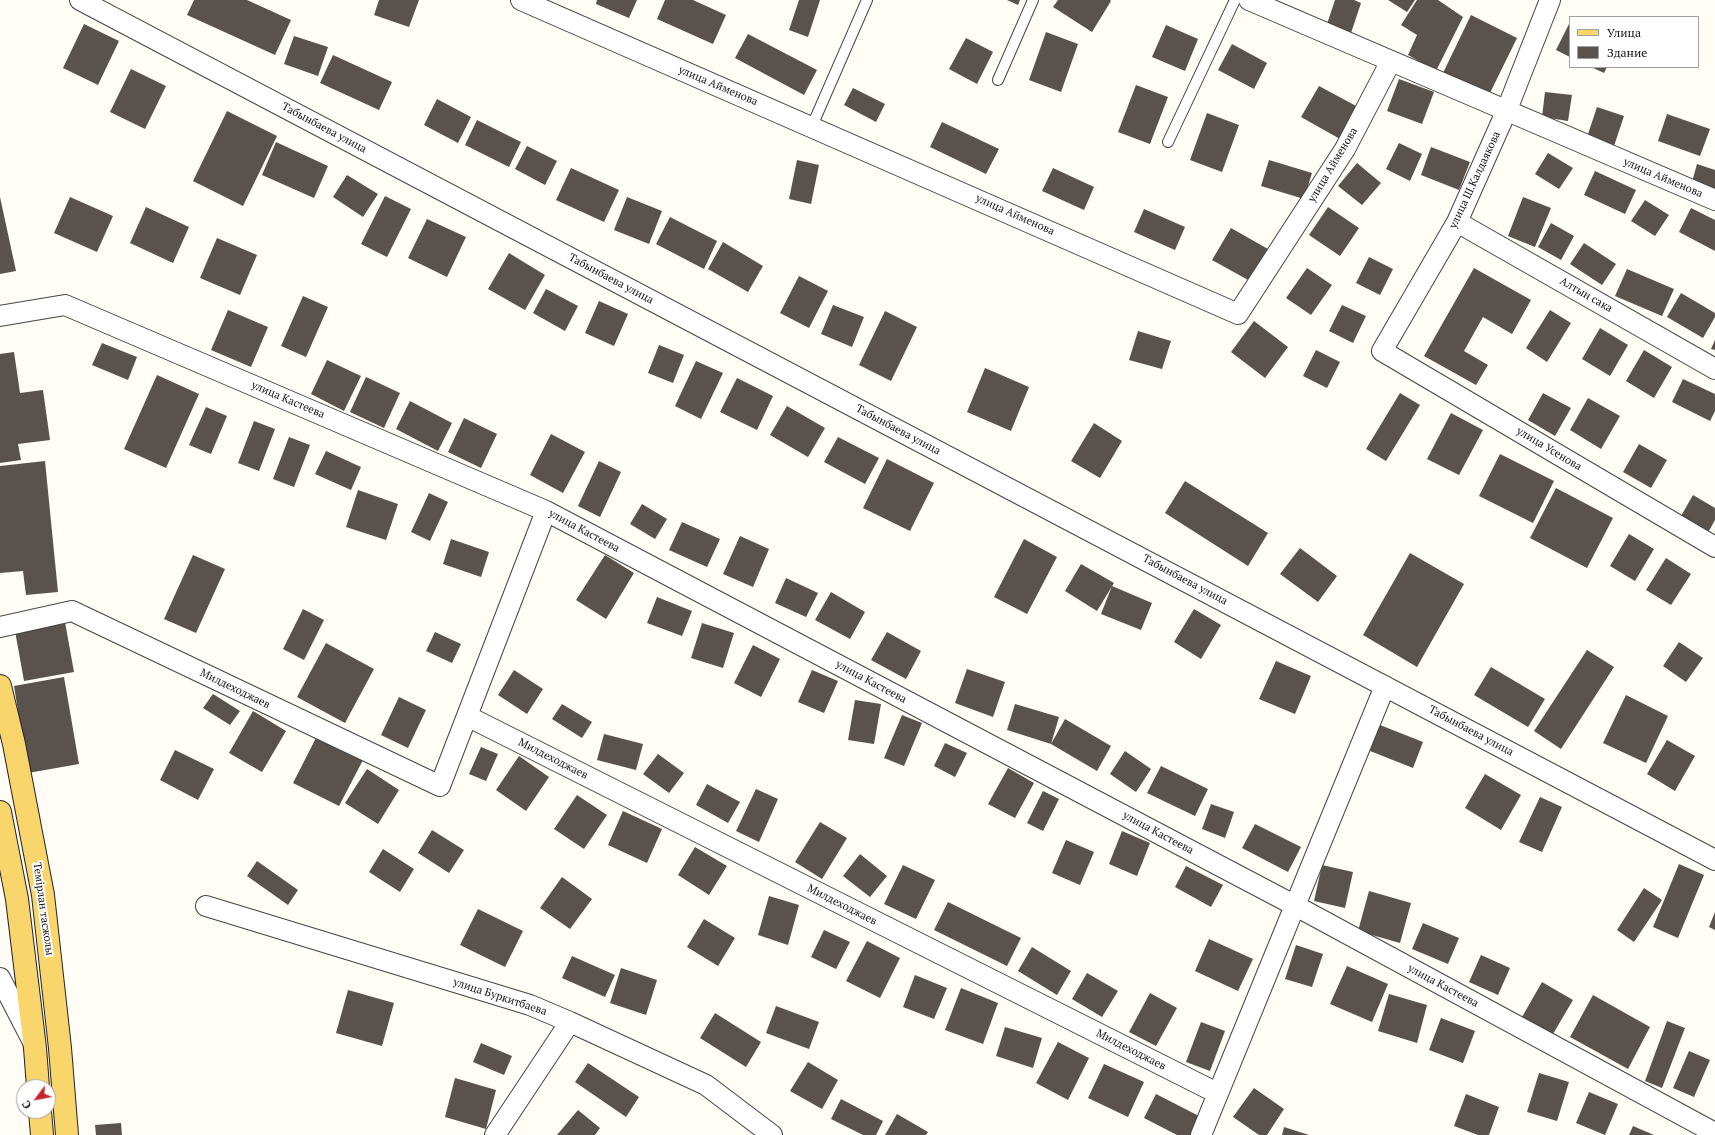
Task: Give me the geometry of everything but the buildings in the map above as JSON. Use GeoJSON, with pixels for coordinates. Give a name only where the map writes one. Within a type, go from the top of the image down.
{"type":"FeatureCollection","features":[{"type":"Feature","properties":{"kind":"main road","name":"Темірлан тасжолы"},"geometry":{"type":"LineString","coordinates":[[0,686],[14,744],[44,895],[60,1048],[67,1135]]}},
{"type":"Feature","properties":{"kind":"main road"},"geometry":{"type":"LineString","coordinates":[[0,812],[17,899],[36,1048],[38,1079]]}},
{"type":"Feature","properties":{"kind":"main road"},"geometry":{"type":"LineString","coordinates":[[41,1119],[42,1135]]}},
{"type":"Feature","properties":{"kind":"street","name":"Табынбаева улица"},"geometry":{"type":"LineString","coordinates":[[80,0],[1715,860]]}},
{"type":"Feature","properties":{"kind":"street","name":"улица Айменова"},"geometry":{"type":"LineString","coordinates":[[521,0],[812,126],[1238,314],[1345,149],[1391,61]]}},
{"type":"Feature","properties":{"kind":"street","name":"улица Айменова"},"geometry":{"type":"LineString","coordinates":[[1249,0],[1506,112],[1715,200]]}},
{"type":"Feature","properties":{"kind":"street","name":"улица Ш.Калдаякова"},"geometry":{"type":"LineString","coordinates":[[1382,351],[1457,222],[1506,112],[1550,0]]}},
{"type":"Feature","properties":{"kind":"street","name":"Алтын сака"},"geometry":{"type":"LineString","coordinates":[[1457,222],[1715,369]]}},
{"type":"Feature","properties":{"kind":"street","name":"улица Кастеева"},"geometry":{"type":"LineString","coordinates":[[0,316],[65,305],[546,511],[1294,905],[1715,1133]]}},
{"type":"Feature","properties":{"kind":"street","name":"улица Усенова"},"geometry":{"type":"LineString","coordinates":[[1382,351],[1715,547]]}},
{"type":"Feature","properties":{"kind":"street","name":"Милдеходжаев"},"geometry":{"type":"LineString","coordinates":[[0,627],[72,611],[440,786],[546,511]]}},
{"type":"Feature","properties":{"kind":"street"},"geometry":{"type":"LineString","coordinates":[[1206,1133],[1217,1094],[1385,686]]}},
{"type":"Feature","properties":{"kind":"street","name":"Милдеходжаев"},"geometry":{"type":"LineString","coordinates":[[468,716],[1217,1094]]}},
{"type":"Feature","properties":{"kind":"street","name":"улица Буркитбаева"},"geometry":{"type":"LineString","coordinates":[[206,906],[530,1005],[706,1084],[772,1135]]}},
{"type":"Feature","properties":{"kind":"street"},"geometry":{"type":"LineString","coordinates":[[0,978],[5,1001],[36,1048]]}},
{"type":"Feature","properties":{"kind":"street"},"geometry":{"type":"LineString","coordinates":[[495,1135],[570,1022]]}},
{"type":"Feature","properties":{"kind":"lane"},"geometry":{"type":"LineString","coordinates":[[812,126],[867,0]]}},
{"type":"Feature","properties":{"kind":"lane"},"geometry":{"type":"LineString","coordinates":[[998,80],[1033,0]]}},
{"type":"Feature","properties":{"kind":"lane"},"geometry":{"type":"LineString","coordinates":[[1168,142],[1235,0]]}}]}
